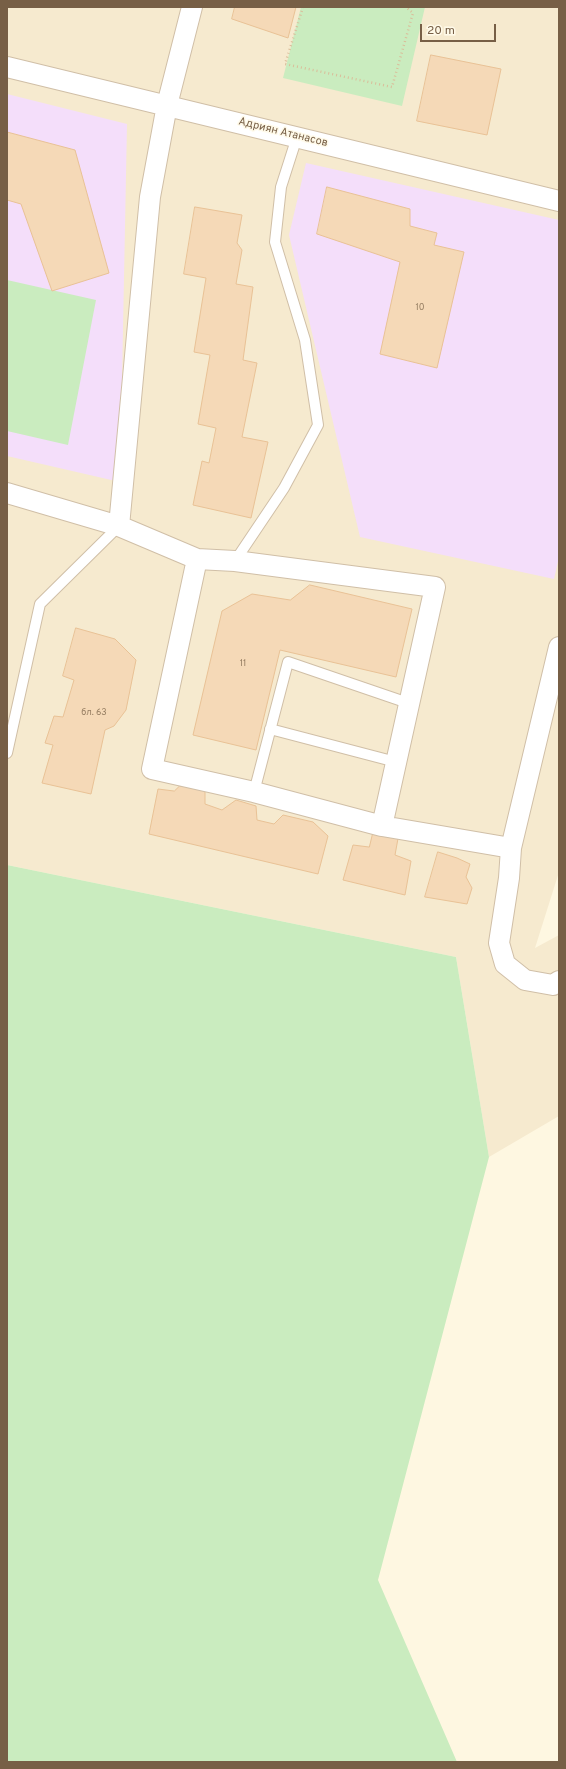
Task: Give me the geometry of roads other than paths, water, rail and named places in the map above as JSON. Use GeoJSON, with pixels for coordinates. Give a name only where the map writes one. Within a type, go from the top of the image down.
{"type":"FeatureCollection","features":[{"type":"Feature","properties":{"kind":"street"},"geometry":{"type":"LineString","coordinates":[[119,526],[150,197],[166,105],[192,7]]}},
{"type":"Feature","properties":{"kind":"street","name":"Адриян Атанасов"},"geometry":{"type":"LineString","coordinates":[[7,67],[559,201]]}},
{"type":"Feature","properties":{"kind":"street"},"geometry":{"type":"LineString","coordinates":[[7,493],[119,526],[197,559],[235,561],[435,587],[408,703],[382,826]]}},
{"type":"Feature","properties":{"kind":"street"},"geometry":{"type":"LineString","coordinates":[[197,559],[152,769],[254,792],[382,826],[511,848]]}},
{"type":"Feature","properties":{"kind":"street"},"geometry":{"type":"LineString","coordinates":[[559,647],[511,848],[509,878],[499,943],[505,964],[525,980],[553,985],[559,981]]}},
{"type":"Feature","properties":{"kind":"lane"},"geometry":{"type":"LineString","coordinates":[[235,561],[284,488],[318,425],[305,340],[275,242],[282,187],[297,137]]}},
{"type":"Feature","properties":{"kind":"lane"},"geometry":{"type":"LineString","coordinates":[[7,753],[40,604],[119,526]]}},
{"type":"Feature","properties":{"kind":"lane"},"geometry":{"type":"LineString","coordinates":[[254,792],[288,662],[408,703]]}},
{"type":"Feature","properties":{"kind":"lane"},"geometry":{"type":"LineString","coordinates":[[270,729],[396,762]]}}]}
